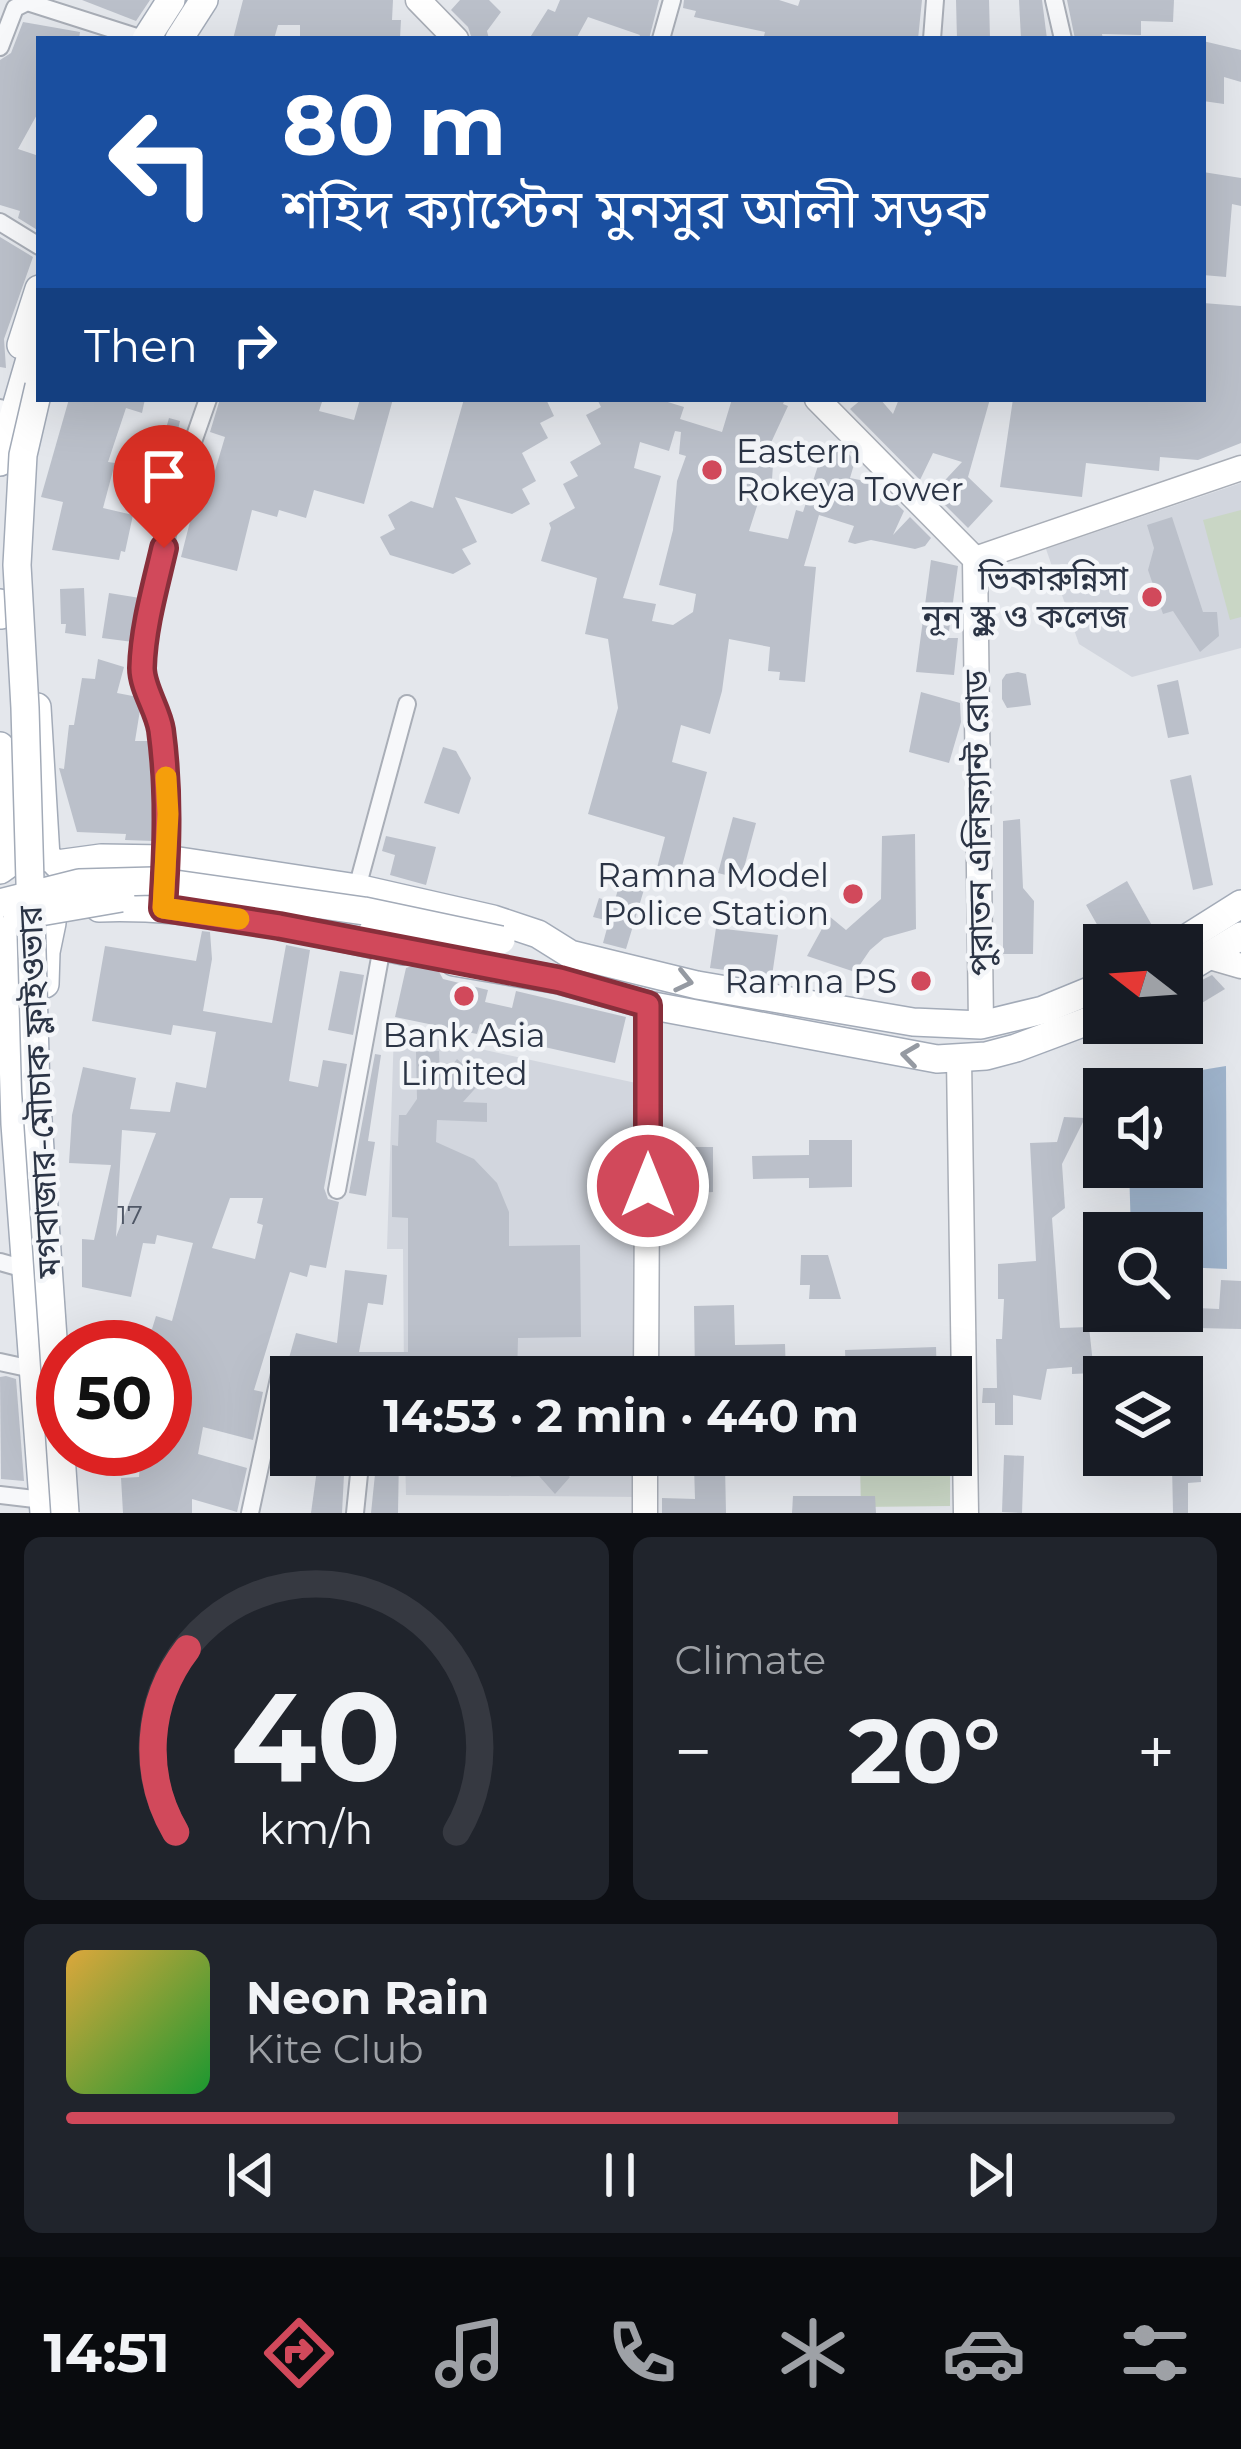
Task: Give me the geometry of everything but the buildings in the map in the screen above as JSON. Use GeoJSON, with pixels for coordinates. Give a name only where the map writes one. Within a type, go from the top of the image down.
{"type":"FeatureCollection","features":[{"type":"Feature","properties":{"kind":"main road"},"geometry":{"type":"LineString","coordinates":[[147,36],[171,0]]}},
{"type":"Feature","properties":{"kind":"main road"},"geometry":{"type":"LineString","coordinates":[[166,36],[188,0]]}},
{"type":"Feature","properties":{"kind":"main road"},"geometry":{"type":"LineString","coordinates":[[181,36],[204,0]]}},
{"type":"Feature","properties":{"kind":"main road"},"geometry":{"type":"LineString","coordinates":[[193,36],[215,0]]}},
{"type":"Feature","properties":{"kind":"main road"},"geometry":{"type":"LineString","coordinates":[[0,410],[36,314]]}},
{"type":"Feature","properties":{"kind":"main road"},"geometry":{"type":"LineString","coordinates":[[0,462],[36,315]]}},
{"type":"Feature","properties":{"kind":"main road","name":"মগবাজার-মৌচাক ফ্লাইওভার"},"geometry":{"type":"LineString","coordinates":[[36,401],[21,474],[17,565],[52,1510]]}},
{"type":"Feature","properties":{"kind":"main road"},"geometry":{"type":"LineString","coordinates":[[45,402],[33,460],[28,546],[51,860],[64,873],[69,895],[56,919],[45,963],[48,1130],[61,1320]]}},
{"type":"Feature","properties":{"kind":"main road"},"geometry":{"type":"LineString","coordinates":[[0,603],[17,904],[23,1128],[52,1510]]}},
{"type":"Feature","properties":{"kind":"main road"},"geometry":{"type":"LineString","coordinates":[[0,746],[4,820],[0,869]]}},
{"type":"Feature","properties":{"kind":"main road"},"geometry":{"type":"LineString","coordinates":[[0,869],[21,855],[51,860],[166,859],[356,888],[538,934],[565,967]]}},
{"type":"Feature","properties":{"kind":"main road"},"geometry":{"type":"LineString","coordinates":[[163,908],[166,859]]}},
{"type":"Feature","properties":{"kind":"main road"},"geometry":{"type":"LineString","coordinates":[[3,925],[79,883],[154,881],[364,911],[565,967],[648,1005],[903,1055],[959,1059],[1016,1048],[1083,1023]]}},
{"type":"Feature","properties":{"kind":"main road"},"geometry":{"type":"LineString","coordinates":[[1203,928],[1241,904]]}},
{"type":"Feature","properties":{"kind":"main road"},"geometry":{"type":"LineString","coordinates":[[3,925],[31,929],[97,908],[163,908],[382,946],[565,967],[946,1026],[981,1025],[1043,1010],[1083,994]]}},
{"type":"Feature","properties":{"kind":"main road"},"geometry":{"type":"LineString","coordinates":[[3,925],[15,1124],[12,1266],[52,1510]]}},
{"type":"Feature","properties":{"kind":"main road"},"geometry":{"type":"LineString","coordinates":[[1203,961],[1241,936]]}},
{"type":"Feature","properties":{"kind":"main road"},"geometry":{"type":"LineString","coordinates":[[32,1369],[36,1369]]}},
{"type":"Feature","properties":{"kind":"main road"},"geometry":{"type":"LineString","coordinates":[[75,1476],[78,1513]]}},
{"type":"Feature","properties":{"kind":"street"},"geometry":{"type":"LineString","coordinates":[[418,0],[453,36]]}},
{"type":"Feature","properties":{"kind":"street"},"geometry":{"type":"LineString","coordinates":[[663,36],[672,0]]}},
{"type":"Feature","properties":{"kind":"street"},"geometry":{"type":"LineString","coordinates":[[932,36],[935,0]]}},
{"type":"Feature","properties":{"kind":"street"},"geometry":{"type":"LineString","coordinates":[[1054,0],[1062,36]]}},
{"type":"Feature","properties":{"kind":"street"},"geometry":{"type":"LineString","coordinates":[[0,47],[20,3],[73,8],[138,36]]}},
{"type":"Feature","properties":{"kind":"street"},"geometry":{"type":"LineString","coordinates":[[0,222],[36,244]]}},
{"type":"Feature","properties":{"kind":"street"},"geometry":{"type":"LineString","coordinates":[[166,859],[164,757],[158,711],[142,674],[164,548],[207,402]]}},
{"type":"Feature","properties":{"kind":"street"},"geometry":{"type":"LineString","coordinates":[[823,402],[975,559],[1241,468]]}},
{"type":"Feature","properties":{"kind":"street","name":"পুরাতন এলিফ্যান্ট রোড"},"geometry":{"type":"LineString","coordinates":[[975,559],[981,1025]]}},
{"type":"Feature","properties":{"kind":"street"},"geometry":{"type":"LineString","coordinates":[[356,888],[407,704]]}},
{"type":"Feature","properties":{"kind":"street"},"geometry":{"type":"LineString","coordinates":[[338,1190],[382,946]]}},
{"type":"Feature","properties":{"kind":"street"},"geometry":{"type":"LineString","coordinates":[[1210,957],[1241,966]]}},
{"type":"Feature","properties":{"kind":"street"},"geometry":{"type":"LineString","coordinates":[[646,1356],[648,1005]]}},
{"type":"Feature","properties":{"kind":"street"},"geometry":{"type":"LineString","coordinates":[[959,1059],[966,1513]]}},
{"type":"Feature","properties":{"kind":"street"},"geometry":{"type":"LineString","coordinates":[[0,1362],[32,1369]]}},
{"type":"Feature","properties":{"kind":"street"},"geometry":{"type":"LineString","coordinates":[[250,1513],[270,1420]]}},
{"type":"Feature","properties":{"kind":"street"},"geometry":{"type":"LineString","coordinates":[[355,1513],[359,1476]]}},
{"type":"Feature","properties":{"kind":"street"},"geometry":{"type":"LineString","coordinates":[[645,1476],[645,1513]]}},
{"type":"Feature","properties":{"kind":"street"},"geometry":{"type":"LineString","coordinates":[[0,1495],[52,1510]]}},
{"type":"Feature","properties":{"kind":"shaded area","name":"ভিকারুন্নিসা নূন স্কুল ও কলেজ"},"geometry":{"type":"Polygon","coordinates":[[[1241,483],[1241,648],[1132,677],[1079,644],[1046,549],[1241,483]]]}},
{"type":"Feature","properties":{"kind":"shaded area"},"geometry":{"type":"Polygon","coordinates":[[[394,1030],[636,1083],[638,1356],[404,1356],[403,1249],[387,1249],[394,1030]]]}},
{"type":"Feature","properties":{"kind":"shaded area"},"geometry":{"type":"Polygon","coordinates":[[[406,1476],[640,1476],[640,1497],[406,1495],[406,1476]]]}},
{"type":"Feature","properties":{"kind":"green space"},"geometry":{"type":"Polygon","coordinates":[[[1241,510],[1241,617],[1230,620],[1203,520],[1241,510]]]}},
{"type":"Feature","properties":{"kind":"green space"},"geometry":{"type":"Polygon","coordinates":[[[860,1476],[950,1476],[950,1506],[861,1507],[860,1476]]]}},
{"type":"Feature","properties":{"kind":"water"},"geometry":{"type":"Polygon","coordinates":[[[1226,1066],[1227,1269],[1203,1268],[1203,1212],[1130,1212],[1130,1188],[1203,1188],[1203,1070],[1226,1066]]]}},
{"type":"Feature","properties":{"kind":"slow traffic"},"geometry":{"type":"LineString","coordinates":[[166,777],[163,908],[239,919]]}},
{"type":"Feature","properties":{"kind":"place","name":"Eastern Rokeya Tower"},"geometry":{"type":"Point","coordinates":[712,470]}},
{"type":"Feature","properties":{"kind":"place","name":"ভিকারুন্নিসা নূন স্কুল ও কলেজ"},"geometry":{"type":"Point","coordinates":[1152,597]}},
{"type":"Feature","properties":{"kind":"place","name":"Ramna Model Police Station"},"geometry":{"type":"Point","coordinates":[853,894]}},
{"type":"Feature","properties":{"kind":"place","name":"Ramna PS"},"geometry":{"type":"Point","coordinates":[921,981]}},
{"type":"Feature","properties":{"kind":"place","name":"Bank Asia Limited"},"geometry":{"type":"Point","coordinates":[464,996]}},
{"type":"Feature","properties":{"kind":"route"},"geometry":{"type":"LineString","coordinates":[[164,548],[142,674],[158,711],[164,757],[168,814],[163,908],[560,980],[648,1005],[648,1186]]}}]}
